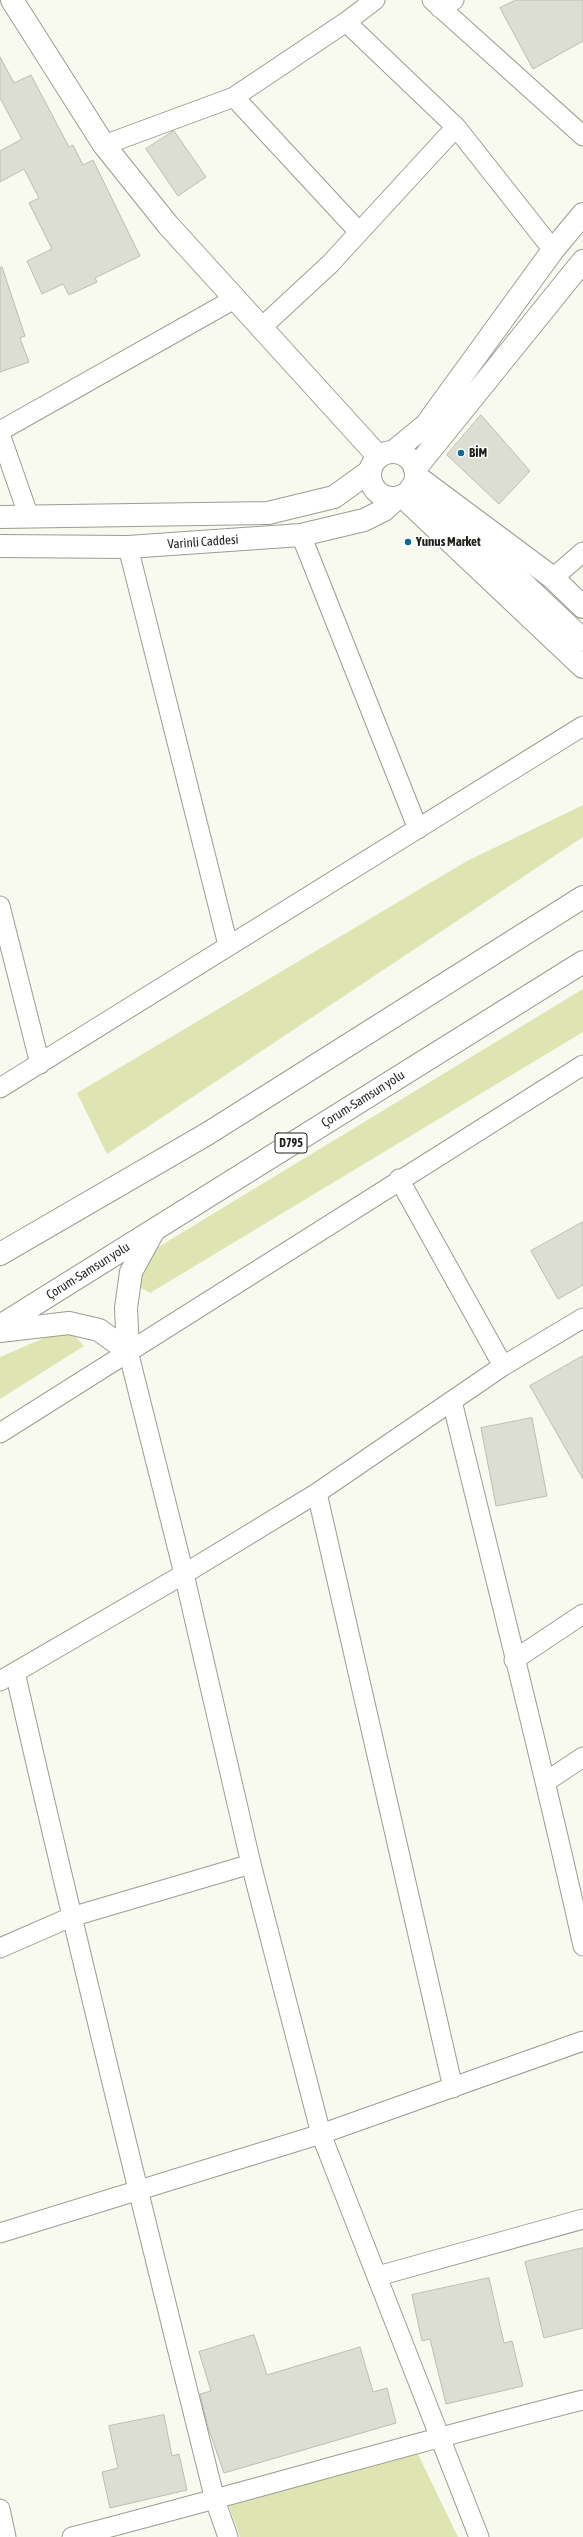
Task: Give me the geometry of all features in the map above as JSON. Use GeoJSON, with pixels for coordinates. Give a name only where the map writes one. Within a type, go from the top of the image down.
{"type":"FeatureCollection","features":[{"type":"Feature","properties":{"kind":"main road"},"geometry":{"type":"LineString","coordinates":[[12,0],[104,145],[168,225],[236,298],[381,460]]}},
{"type":"Feature","properties":{"kind":"main road","name":"Varinli Caddesi"},"geometry":{"type":"LineString","coordinates":[[0,517],[268,513],[334,497],[426,425],[553,250],[583,214]]}},
{"type":"Feature","properties":{"kind":"main road","name":"Varinli Caddesi"},"geometry":{"type":"LineString","coordinates":[[0,546],[128,547],[302,535],[364,520],[384,510],[408,485],[583,261]]}},
{"type":"Feature","properties":{"kind":"main road"},"geometry":{"type":"LineString","coordinates":[[381,460],[404,455],[408,485],[583,667]]}},
{"type":"Feature","properties":{"kind":"main road"},"geometry":{"type":"LineString","coordinates":[[381,460],[374,489],[384,496],[408,485]]}},
{"type":"Feature","properties":{"kind":"main road"},"geometry":{"type":"LineString","coordinates":[[408,485],[490,552],[583,640]]}},
{"type":"Feature","properties":{"kind":"main road"},"geometry":{"type":"LineString","coordinates":[[408,485],[553,578],[583,607]]}},
{"type":"Feature","properties":{"kind":"main road"},"geometry":{"type":"LineString","coordinates":[[538,925],[583,885]]}},
{"type":"Feature","properties":{"kind":"main road"},"geometry":{"type":"LineString","coordinates":[[0,1254],[207,1134],[583,897]]}},
{"type":"Feature","properties":{"kind":"main road","name":"Çorum-Samsun yolu"},"geometry":{"type":"LineString","coordinates":[[0,1326],[583,962]]}},
{"type":"Feature","properties":{"kind":"main road"},"geometry":{"type":"LineString","coordinates":[[128,1350],[126,1308],[131,1272],[156,1228]]}},
{"type":"Feature","properties":{"kind":"main road"},"geometry":{"type":"LineString","coordinates":[[0,1331],[69,1323],[99,1330],[128,1350]]}},
{"type":"Feature","properties":{"kind":"street"},"geometry":{"type":"LineString","coordinates":[[104,145],[234,97],[346,22],[375,0]]}},
{"type":"Feature","properties":{"kind":"street"},"geometry":{"type":"LineString","coordinates":[[442,3],[583,136]]}},
{"type":"Feature","properties":{"kind":"street"},"geometry":{"type":"LineString","coordinates":[[346,22],[456,127],[553,250]]}},
{"type":"Feature","properties":{"kind":"street"},"geometry":{"type":"LineString","coordinates":[[234,97],[359,232]]}},
{"type":"Feature","properties":{"kind":"street"},"geometry":{"type":"LineString","coordinates":[[262,327],[330,264],[456,127]]}},
{"type":"Feature","properties":{"kind":"street"},"geometry":{"type":"LineString","coordinates":[[29,517],[0,432],[236,298]]}},
{"type":"Feature","properties":{"kind":"street"},"geometry":{"type":"LineString","coordinates":[[302,535],[418,829]]}},
{"type":"Feature","properties":{"kind":"street"},"geometry":{"type":"LineString","coordinates":[[128,547],[228,945]]}},
{"type":"Feature","properties":{"kind":"street"},"geometry":{"type":"LineString","coordinates":[[553,578],[583,552]]}},
{"type":"Feature","properties":{"kind":"street"},"geometry":{"type":"LineString","coordinates":[[0,1088],[228,945],[583,726]]}},
{"type":"Feature","properties":{"kind":"street"},"geometry":{"type":"LineString","coordinates":[[0,906],[40,1064]]}},
{"type":"Feature","properties":{"kind":"street"},"geometry":{"type":"LineString","coordinates":[[0,1433],[128,1350],[583,1064]]}},
{"type":"Feature","properties":{"kind":"street"},"geometry":{"type":"LineString","coordinates":[[399,1179],[503,1366]]}},
{"type":"Feature","properties":{"kind":"street"},"geometry":{"type":"LineString","coordinates":[[228,2537],[215,2500],[71,1917],[7,1676],[184,1574],[318,1493],[503,1366],[583,1318]]}},
{"type":"Feature","properties":{"kind":"street"},"geometry":{"type":"LineString","coordinates":[[128,1350],[184,1574],[251,1864],[321,2134],[378,2276],[479,2537]]}},
{"type":"Feature","properties":{"kind":"street"},"geometry":{"type":"LineString","coordinates":[[452,1401],[514,1660],[546,1781],[583,1946]]}},
{"type":"Feature","properties":{"kind":"street"},"geometry":{"type":"LineString","coordinates":[[318,1493],[453,2088]]}},
{"type":"Feature","properties":{"kind":"street"},"geometry":{"type":"LineString","coordinates":[[514,1660],[583,1614]]}},
{"type":"Feature","properties":{"kind":"street"},"geometry":{"type":"LineString","coordinates":[[546,1781],[583,1757]]}},
{"type":"Feature","properties":{"kind":"street"},"geometry":{"type":"LineString","coordinates":[[0,1948],[71,1917],[251,1864]]}},
{"type":"Feature","properties":{"kind":"street"},"geometry":{"type":"LineString","coordinates":[[0,2233],[137,2189],[321,2134],[583,2041]]}},
{"type":"Feature","properties":{"kind":"street"},"geometry":{"type":"LineString","coordinates":[[378,2276],[583,2219]]}},
{"type":"Feature","properties":{"kind":"street"},"geometry":{"type":"LineString","coordinates":[[72,2537],[215,2500],[439,2436],[583,2400]]}},
{"type":"Feature","properties":{"kind":"street"},"geometry":{"type":"LineString","coordinates":[[0,2509],[6,2537]]}},
{"type":"Feature","properties":{"kind":"green space"},"geometry":{"type":"Polygon","coordinates":[[[583,805],[583,837],[107,1154],[77,1093],[467,861],[583,805]]]}},
{"type":"Feature","properties":{"kind":"green space"},"geometry":{"type":"Polygon","coordinates":[[[583,989],[583,1032],[150,1293],[138,1286],[155,1249],[583,989]]]}},
{"type":"Feature","properties":{"kind":"green space"},"geometry":{"type":"Polygon","coordinates":[[[67,1328],[84,1346],[0,1399],[0,1357],[67,1328]]]}},
{"type":"Feature","properties":{"kind":"green space"},"geometry":{"type":"Polygon","coordinates":[[[416,2450],[458,2537],[240,2537],[229,2506],[416,2450]]]}},
{"type":"Feature","properties":{"kind":"building"},"geometry":{"type":"Polygon","coordinates":[[[516,0],[583,0],[583,41],[533,69],[500,8],[516,0]]]}},
{"type":"Feature","properties":{"kind":"building"},"geometry":{"type":"Polygon","coordinates":[[[0,57],[14,83],[31,75],[69,147],[73,145],[83,165],[93,160],[140,256],[95,278],[97,282],[69,295],[63,284],[42,294],[27,261],[52,249],[29,203],[39,198],[24,169],[0,182],[0,151],[22,139],[0,98],[0,57]]]}},
{"type":"Feature","properties":{"kind":"building"},"geometry":{"type":"Polygon","coordinates":[[[174,131],[206,177],[178,196],[146,149],[174,131]]]}},
{"type":"Feature","properties":{"kind":"building"},"geometry":{"type":"Polygon","coordinates":[[[2,267],[25,336],[20,338],[29,362],[0,372],[0,268],[2,267]]]}},
{"type":"Feature","properties":{"kind":"building"},"geometry":{"type":"Polygon","coordinates":[[[481,415],[530,471],[499,504],[447,455],[481,415]]]}},
{"type":"Feature","properties":{"kind":"building"},"geometry":{"type":"Polygon","coordinates":[[[583,1222],[583,1285],[558,1299],[531,1251],[583,1222]]]}},
{"type":"Feature","properties":{"kind":"building"},"geometry":{"type":"Polygon","coordinates":[[[583,1356],[583,1479],[530,1386],[583,1356]]]}},
{"type":"Feature","properties":{"kind":"building"},"geometry":{"type":"Polygon","coordinates":[[[532,1418],[547,1496],[496,1506],[481,1428],[532,1418]]]}},
{"type":"Feature","properties":{"kind":"building"},"geometry":{"type":"Polygon","coordinates":[[[583,2248],[583,2328],[544,2338],[525,2262],[583,2248]]]}},
{"type":"Feature","properties":{"kind":"building"},"geometry":{"type":"Polygon","coordinates":[[[489,2278],[504,2343],[512,2341],[523,2386],[446,2404],[430,2339],[422,2341],[412,2295],[489,2278]]]}},
{"type":"Feature","properties":{"kind":"building"},"geometry":{"type":"Polygon","coordinates":[[[254,2335],[267,2375],[360,2347],[373,2392],[387,2388],[396,2423],[224,2473],[208,2427],[200,2394],[211,2391],[199,2352],[254,2335]]]}},
{"type":"Feature","properties":{"kind":"building"},"geometry":{"type":"Polygon","coordinates":[[[164,2415],[172,2456],[179,2454],[187,2490],[110,2508],[102,2472],[118,2468],[109,2426],[164,2415]]]}},
{"type":"Feature","properties":{"kind":"place","name":"BİM"},"geometry":{"type":"Point","coordinates":[461,453]}},
{"type":"Feature","properties":{"kind":"place","name":"Yunus Market"},"geometry":{"type":"Point","coordinates":[408,542]}}]}
